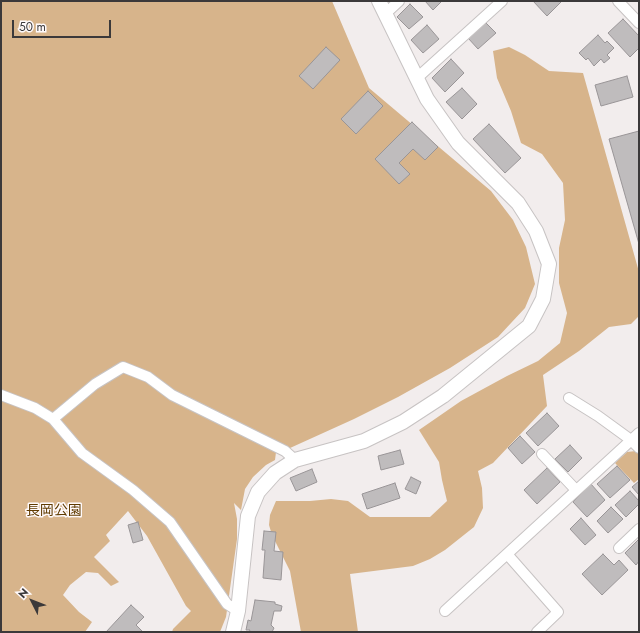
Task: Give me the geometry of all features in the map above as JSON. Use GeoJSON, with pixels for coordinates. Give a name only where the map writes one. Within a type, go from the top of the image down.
{"type":"FeatureCollection","features":[{"type":"Feature","properties":{"kind":"street"},"geometry":{"type":"LineString","coordinates":[[233,632],[238,612],[248,516],[258,492],[274,473],[295,460],[364,441],[410,418],[443,396],[529,326],[543,299],[549,264],[536,231],[518,202],[458,143],[427,99],[379,1]]}},
{"type":"Feature","properties":{"kind":"street"},"geometry":{"type":"LineString","coordinates":[[385,14],[399,1]]}},
{"type":"Feature","properties":{"kind":"street"},"geometry":{"type":"LineString","coordinates":[[417,78],[502,1]]}},
{"type":"Feature","properties":{"kind":"street"},"geometry":{"type":"LineString","coordinates":[[618,1],[639,24]]}},
{"type":"Feature","properties":{"kind":"street"},"geometry":{"type":"LineString","coordinates":[[53,419],[95,384],[123,367],[148,377],[172,395],[285,451],[295,460]]}},
{"type":"Feature","properties":{"kind":"street"},"geometry":{"type":"LineString","coordinates":[[1,395],[35,408],[53,419],[82,453],[133,490],[170,522],[227,604],[238,612]]}},
{"type":"Feature","properties":{"kind":"street"},"geometry":{"type":"LineString","coordinates":[[569,398],[598,416],[631,440],[639,448]]}},
{"type":"Feature","properties":{"kind":"street"},"geometry":{"type":"LineString","coordinates":[[445,611],[639,432]]}},
{"type":"Feature","properties":{"kind":"street"},"geometry":{"type":"LineString","coordinates":[[542,454],[576,490]]}},
{"type":"Feature","properties":{"kind":"street"},"geometry":{"type":"LineString","coordinates":[[619,548],[639,529]]}},
{"type":"Feature","properties":{"kind":"street"},"geometry":{"type":"LineString","coordinates":[[506,554],[558,612],[537,632]]}},
{"type":"Feature","properties":{"kind":"green space","name":"長岡公園"},"geometry":{"type":"Polygon","coordinates":[[[1,1],[332,1],[369,88],[491,191],[513,220],[526,247],[535,284],[525,308],[498,337],[450,368],[398,397],[279,453],[276,452],[275,460],[266,465],[253,477],[245,489],[241,510],[234,503],[237,519],[237,539],[226,617],[220,632],[172,632],[173,629],[191,611],[186,606],[147,536],[128,511],[106,535],[110,541],[94,557],[119,582],[111,586],[98,573],[86,572],[70,585],[63,595],[79,612],[92,622],[85,632],[1,632],[1,1]]]}},
{"type":"Feature","properties":{"kind":"green space"},"geometry":{"type":"Polygon","coordinates":[[[509,47],[525,55],[549,71],[583,73],[639,272],[639,316],[631,324],[609,327],[579,351],[543,375],[547,406],[493,463],[478,471],[482,488],[483,508],[474,527],[445,550],[430,559],[413,566],[350,574],[358,632],[301,632],[290,571],[272,535],[269,525],[270,515],[276,501],[310,501],[331,499],[348,501],[370,517],[430,517],[447,501],[439,462],[419,430],[461,401],[538,361],[560,343],[567,313],[559,283],[559,248],[565,220],[563,183],[542,154],[521,143],[511,111],[497,78],[493,51],[509,47]]]}},
{"type":"Feature","properties":{"kind":"green space"},"geometry":{"type":"Polygon","coordinates":[[[636,451],[639,454],[639,479],[634,483],[615,463],[627,452],[636,451]]]}},
{"type":"Feature","properties":{"kind":"building"},"geometry":{"type":"Polygon","coordinates":[[[425,1],[442,1],[433,10],[425,1]]]}},
{"type":"Feature","properties":{"kind":"building"},"geometry":{"type":"Polygon","coordinates":[[[533,1],[562,1],[547,16],[533,1]]]}},
{"type":"Feature","properties":{"kind":"building"},"geometry":{"type":"Polygon","coordinates":[[[410,4],[423,17],[409,29],[397,17],[410,4]]]}},
{"type":"Feature","properties":{"kind":"building"},"geometry":{"type":"Polygon","coordinates":[[[623,19],[639,36],[639,48],[630,57],[608,33],[623,19]]]}},
{"type":"Feature","properties":{"kind":"building"},"geometry":{"type":"Polygon","coordinates":[[[485,22],[496,33],[478,49],[468,38],[485,22]]]}},
{"type":"Feature","properties":{"kind":"building"},"geometry":{"type":"Polygon","coordinates":[[[427,25],[439,39],[423,53],[411,40],[427,25]]]}},
{"type":"Feature","properties":{"kind":"building"},"geometry":{"type":"Polygon","coordinates":[[[598,35],[605,43],[607,41],[614,48],[607,55],[610,58],[604,63],[601,59],[594,66],[588,58],[586,60],[579,53],[598,35]]]}},
{"type":"Feature","properties":{"kind":"building"},"geometry":{"type":"Polygon","coordinates":[[[326,47],[340,60],[313,89],[299,76],[326,47]]]}},
{"type":"Feature","properties":{"kind":"building"},"geometry":{"type":"Polygon","coordinates":[[[451,59],[464,73],[445,92],[432,78],[451,59]]]}},
{"type":"Feature","properties":{"kind":"building"},"geometry":{"type":"Polygon","coordinates":[[[627,76],[633,97],[601,106],[595,85],[627,76]]]}},
{"type":"Feature","properties":{"kind":"building"},"geometry":{"type":"Polygon","coordinates":[[[462,88],[477,104],[462,119],[446,102],[462,88]]]}},
{"type":"Feature","properties":{"kind":"building"},"geometry":{"type":"Polygon","coordinates":[[[368,91],[383,106],[356,134],[341,119],[368,91]]]}},
{"type":"Feature","properties":{"kind":"building"},"geometry":{"type":"Polygon","coordinates":[[[412,122],[438,147],[425,160],[413,149],[399,163],[410,174],[399,184],[375,159],[412,122]]]}},
{"type":"Feature","properties":{"kind":"building"},"geometry":{"type":"Polygon","coordinates":[[[489,124],[521,158],[505,173],[473,139],[489,124]]]}},
{"type":"Feature","properties":{"kind":"building"},"geometry":{"type":"Polygon","coordinates":[[[639,131],[639,244],[609,139],[639,131]]]}},
{"type":"Feature","properties":{"kind":"building"},"geometry":{"type":"Polygon","coordinates":[[[547,413],[559,426],[538,446],[526,433],[547,413]]]}},
{"type":"Feature","properties":{"kind":"building"},"geometry":{"type":"Polygon","coordinates":[[[520,436],[535,452],[522,464],[508,448],[520,436]]]}},
{"type":"Feature","properties":{"kind":"building"},"geometry":{"type":"Polygon","coordinates":[[[570,445],[582,458],[568,472],[555,459],[570,445]]]}},
{"type":"Feature","properties":{"kind":"building"},"geometry":{"type":"Polygon","coordinates":[[[400,450],[404,464],[381,470],[378,456],[400,450]]]}},
{"type":"Feature","properties":{"kind":"building"},"geometry":{"type":"Polygon","coordinates":[[[617,466],[630,480],[610,498],[597,484],[617,466]]]}},
{"type":"Feature","properties":{"kind":"building"},"geometry":{"type":"Polygon","coordinates":[[[547,468],[560,482],[537,504],[524,490],[547,468]]]}},
{"type":"Feature","properties":{"kind":"building"},"geometry":{"type":"Polygon","coordinates":[[[312,469],[317,482],[296,491],[290,478],[312,469]]]}},
{"type":"Feature","properties":{"kind":"building"},"geometry":{"type":"Polygon","coordinates":[[[411,477],[421,482],[416,494],[405,489],[411,477]]]}},
{"type":"Feature","properties":{"kind":"building"},"geometry":{"type":"Polygon","coordinates":[[[639,481],[639,495],[632,487],[639,481]]]}},
{"type":"Feature","properties":{"kind":"building"},"geometry":{"type":"Polygon","coordinates":[[[395,483],[400,498],[367,509],[362,494],[395,483]]]}},
{"type":"Feature","properties":{"kind":"building"},"geometry":{"type":"Polygon","coordinates":[[[591,484],[605,500],[587,517],[573,502],[591,484]]]}},
{"type":"Feature","properties":{"kind":"building"},"geometry":{"type":"Polygon","coordinates":[[[630,491],[639,501],[639,504],[626,517],[615,505],[630,491]]]}},
{"type":"Feature","properties":{"kind":"building"},"geometry":{"type":"Polygon","coordinates":[[[611,507],[623,519],[608,533],[597,521],[611,507]]]}},
{"type":"Feature","properties":{"kind":"building"},"geometry":{"type":"Polygon","coordinates":[[[581,518],[596,535],[585,545],[570,529],[581,518]]]}},
{"type":"Feature","properties":{"kind":"building"},"geometry":{"type":"Polygon","coordinates":[[[138,522],[143,540],[133,543],[128,525],[138,522]]]}},
{"type":"Feature","properties":{"kind":"building"},"geometry":{"type":"Polygon","coordinates":[[[264,531],[276,532],[274,551],[283,552],[281,580],[263,578],[265,550],[262,550],[264,531]]]}},
{"type":"Feature","properties":{"kind":"building"},"geometry":{"type":"Polygon","coordinates":[[[639,539],[639,561],[636,565],[625,553],[639,539]]]}},
{"type":"Feature","properties":{"kind":"building"},"geometry":{"type":"Polygon","coordinates":[[[603,554],[614,565],[619,560],[628,570],[602,595],[582,574],[603,554]]]}},
{"type":"Feature","properties":{"kind":"building"},"geometry":{"type":"Polygon","coordinates":[[[255,600],[275,602],[275,604],[282,606],[281,611],[274,611],[271,625],[274,628],[272,632],[249,632],[250,630],[246,630],[248,620],[251,621],[255,600]]]}},
{"type":"Feature","properties":{"kind":"building"},"geometry":{"type":"Polygon","coordinates":[[[131,605],[144,617],[136,625],[143,632],[106,632],[131,605]]]}}]}
